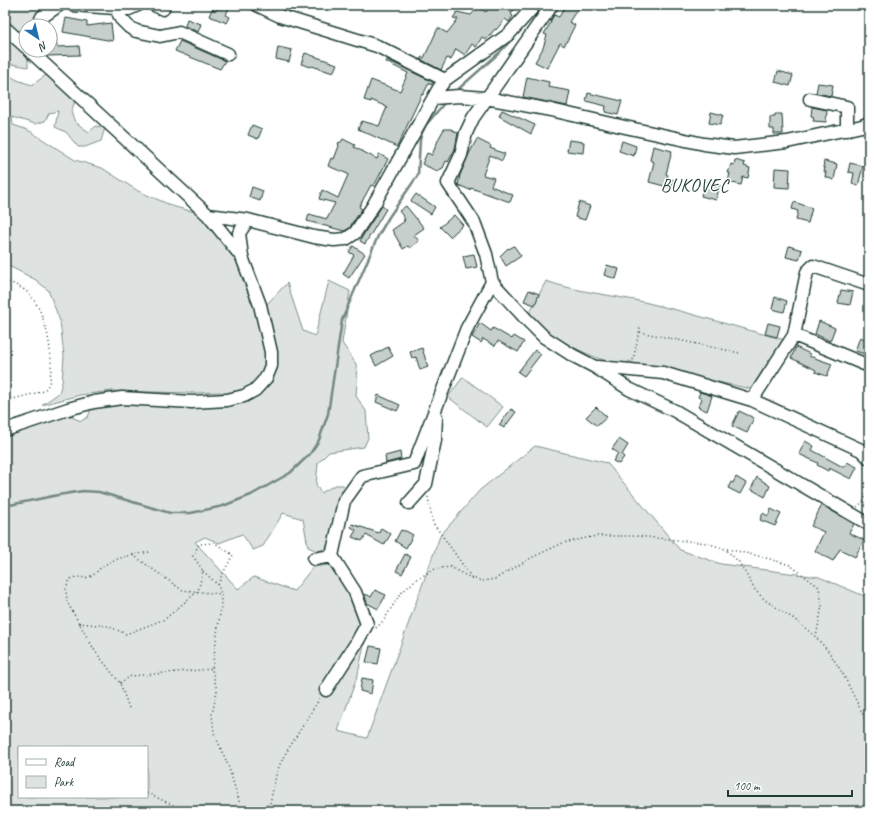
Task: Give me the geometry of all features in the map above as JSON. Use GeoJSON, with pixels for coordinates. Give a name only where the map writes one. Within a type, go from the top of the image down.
{"type":"FeatureCollection","features":[{"type":"Feature","properties":{"kind":"street"},"geometry":{"type":"LineString","coordinates":[[42,18],[59,5]]}},
{"type":"Feature","properties":{"kind":"street"},"geometry":{"type":"LineString","coordinates":[[73,5],[130,9],[138,5]]}},
{"type":"Feature","properties":{"kind":"street"},"geometry":{"type":"LineString","coordinates":[[257,5],[280,16],[377,46],[445,80]]}},
{"type":"Feature","properties":{"kind":"street"},"geometry":{"type":"LineString","coordinates":[[208,215],[248,220],[314,237],[334,240],[346,239],[355,233],[373,206],[439,97],[445,80],[509,34],[535,5]]}},
{"type":"Feature","properties":{"kind":"street"},"geometry":{"type":"LineString","coordinates":[[552,5],[473,118],[466,133],[461,155],[448,184],[474,222],[486,254],[492,282],[544,337],[629,389],[675,411],[867,523]]}},
{"type":"Feature","properties":{"kind":"street"},"geometry":{"type":"LineString","coordinates":[[116,8],[121,19],[129,27],[136,31],[160,36],[179,32],[228,54]]}},
{"type":"Feature","properties":{"kind":"street"},"geometry":{"type":"LineString","coordinates":[[5,28],[18,40]]}},
{"type":"Feature","properties":{"kind":"street"},"geometry":{"type":"LineString","coordinates":[[38,58],[208,215],[242,257]]}},
{"type":"Feature","properties":{"kind":"street"},"geometry":{"type":"LineString","coordinates":[[42,58],[44,64]]}},
{"type":"Feature","properties":{"kind":"street"},"geometry":{"type":"LineString","coordinates":[[439,97],[459,96],[486,98],[551,110],[697,142],[734,148],[787,142],[869,124]]}},
{"type":"Feature","properties":{"kind":"street"},"geometry":{"type":"LineString","coordinates":[[810,99],[847,107],[846,130]]}},
{"type":"Feature","properties":{"kind":"street"},"geometry":{"type":"LineString","coordinates":[[5,430],[68,408],[94,402],[122,398],[192,402],[227,400],[244,396],[255,390],[266,378],[271,366],[271,352],[260,305],[242,257],[239,234],[248,220]]}},
{"type":"Feature","properties":{"kind":"street"},"geometry":{"type":"LineString","coordinates":[[752,400],[794,335],[807,272],[813,266],[869,285]]}},
{"type":"Feature","properties":{"kind":"street"},"geometry":{"type":"LineString","coordinates":[[326,690],[367,624],[355,592],[332,556],[344,501],[362,476],[414,464],[467,328],[492,282]]}},
{"type":"Feature","properties":{"kind":"street"},"geometry":{"type":"LineString","coordinates":[[794,335],[869,366]]}},
{"type":"Feature","properties":{"kind":"street"},"geometry":{"type":"LineString","coordinates":[[595,367],[663,373],[752,400],[861,450],[869,458]]}},
{"type":"Feature","properties":{"kind":"street"},"geometry":{"type":"LineString","coordinates":[[629,389],[631,370]]}},
{"type":"Feature","properties":{"kind":"street"},"geometry":{"type":"LineString","coordinates":[[409,503],[426,484],[435,440],[436,410]]}},
{"type":"Feature","properties":{"kind":"street"},"geometry":{"type":"LineString","coordinates":[[314,559],[332,556]]}},
{"type":"Feature","properties":{"kind":"path"},"geometry":{"type":"LineString","coordinates":[[5,281],[20,287],[28,293],[39,309],[45,327],[51,364],[50,382],[44,391],[5,401]]}},
{"type":"Feature","properties":{"kind":"path"},"geometry":{"type":"LineString","coordinates":[[631,370],[640,328]]}},
{"type":"Feature","properties":{"kind":"path"},"geometry":{"type":"LineString","coordinates":[[640,332],[740,353]]}},
{"type":"Feature","properties":{"kind":"path"},"geometry":{"type":"LineString","coordinates":[[426,484],[432,523],[471,578]]}},
{"type":"Feature","properties":{"kind":"path"},"geometry":{"type":"LineString","coordinates":[[844,509],[856,507],[862,502],[869,488]]}},
{"type":"Feature","properties":{"kind":"path"},"geometry":{"type":"LineString","coordinates":[[367,624],[370,630],[376,628],[384,620],[400,594],[417,579],[435,569],[450,567],[471,578],[482,581],[496,579],[532,557],[562,543],[596,536],[636,536],[707,543],[725,549],[763,557],[790,566],[819,587],[822,606],[816,637]]}},
{"type":"Feature","properties":{"kind":"path"},"geometry":{"type":"LineString","coordinates":[[218,585],[233,555],[215,543],[199,544],[193,556],[203,572],[218,585],[221,594],[222,606],[212,669],[217,690],[212,714],[214,734],[228,765],[238,801],[238,811]]}},
{"type":"Feature","properties":{"kind":"path"},"geometry":{"type":"LineString","coordinates":[[725,549],[739,562],[755,590],[765,600],[794,619],[816,637],[829,652],[843,674],[869,727]]}},
{"type":"Feature","properties":{"kind":"path"},"geometry":{"type":"LineString","coordinates":[[129,708],[120,682],[95,651],[67,602],[66,589],[70,579],[78,576],[87,578],[93,575],[102,566],[121,557],[149,552]]}},
{"type":"Feature","properties":{"kind":"path"},"geometry":{"type":"LineString","coordinates":[[133,554],[182,590],[221,594]]}},
{"type":"Feature","properties":{"kind":"path"},"geometry":{"type":"LineString","coordinates":[[80,623],[108,626],[126,634],[164,619],[198,591],[203,572]]}},
{"type":"Feature","properties":{"kind":"path"},"geometry":{"type":"LineString","coordinates":[[120,682],[131,676],[212,669]]}},
{"type":"Feature","properties":{"kind":"path"},"geometry":{"type":"LineString","coordinates":[[261,811],[270,804],[277,771],[284,756],[314,706],[326,690]]}},
{"type":"Feature","properties":{"kind":"path"},"geometry":{"type":"LineString","coordinates":[[148,793],[186,811]]}},
{"type":"Feature","properties":{"kind":"green space"},"geometry":{"type":"Polygon","coordinates":[[[5,5],[49,5],[39,14],[37,18],[18,18],[18,32],[5,20],[5,5]]]}},
{"type":"Feature","properties":{"kind":"green space"},"geometry":{"type":"Polygon","coordinates":[[[5,33],[18,48],[18,58],[28,59],[28,67],[11,64],[5,60],[5,33]]]}},
{"type":"Feature","properties":{"kind":"green space"},"geometry":{"type":"Polygon","coordinates":[[[5,73],[17,80],[32,85],[49,73],[75,101],[71,112],[75,122],[89,132],[96,126],[105,128],[101,141],[85,147],[78,147],[66,132],[55,127],[58,111],[49,113],[45,121],[35,124],[12,117],[13,125],[28,130],[75,160],[102,168],[138,191],[175,207],[199,213],[238,258],[265,341],[265,368],[258,379],[249,388],[235,396],[220,392],[193,393],[112,391],[80,395],[42,405],[59,393],[62,382],[64,356],[60,321],[48,290],[36,280],[5,264],[5,73]]]}},
{"type":"Feature","properties":{"kind":"green space"},"geometry":{"type":"Polygon","coordinates":[[[329,281],[350,291],[342,343],[356,364],[356,396],[366,411],[368,438],[364,447],[329,452],[318,463],[316,485],[321,493],[335,485],[343,485],[346,489],[333,535],[325,549],[317,551],[308,547],[303,519],[283,513],[263,546],[253,550],[242,534],[219,543],[205,537],[195,542],[238,589],[254,577],[294,591],[313,567],[335,564],[367,630],[358,674],[338,731],[367,738],[440,536],[480,490],[535,446],[607,463],[680,550],[721,564],[819,577],[869,598],[869,811],[5,811],[5,435],[67,415],[81,421],[88,417],[91,409],[114,403],[228,407],[249,400],[266,387],[273,376],[277,363],[275,340],[266,305],[287,283],[303,331],[315,336],[329,281]]]}},
{"type":"Feature","properties":{"kind":"green space"},"geometry":{"type":"Polygon","coordinates":[[[546,281],[582,291],[662,306],[785,340],[754,388],[751,389],[638,365],[629,361],[627,364],[609,362],[576,349],[557,338],[529,314],[546,281]]]}},
{"type":"Feature","properties":{"kind":"green space"},"geometry":{"type":"Polygon","coordinates":[[[463,377],[503,407],[487,427],[448,397],[463,377]]]}},
{"type":"Feature","properties":{"kind":"building"},"geometry":{"type":"Polygon","coordinates":[[[219,5],[230,5],[226,15],[230,17],[227,23],[209,16],[212,9],[216,11],[219,5]]]}},
{"type":"Feature","properties":{"kind":"building"},"geometry":{"type":"Polygon","coordinates":[[[491,5],[517,5],[511,14],[513,16],[509,22],[505,19],[486,40],[482,37],[476,47],[472,44],[465,55],[456,49],[451,60],[447,58],[441,70],[420,59],[422,57],[424,58],[438,28],[447,33],[458,19],[453,18],[457,12],[471,15],[478,7],[486,12],[491,5]]]}},
{"type":"Feature","properties":{"kind":"building"},"geometry":{"type":"Polygon","coordinates":[[[566,5],[580,5],[569,22],[575,25],[564,46],[560,43],[547,68],[535,62],[543,48],[547,35],[544,34],[550,22],[554,15],[559,17],[566,5]]]}},
{"type":"Feature","properties":{"kind":"building"},"geometry":{"type":"Polygon","coordinates":[[[66,18],[87,22],[87,26],[111,23],[113,41],[63,32],[66,18]]]}},
{"type":"Feature","properties":{"kind":"building"},"geometry":{"type":"Polygon","coordinates":[[[187,19],[201,24],[198,32],[185,26],[187,19]]]}},
{"type":"Feature","properties":{"kind":"building"},"geometry":{"type":"Polygon","coordinates":[[[180,41],[225,61],[220,69],[175,51],[180,41]]]}},
{"type":"Feature","properties":{"kind":"building"},"geometry":{"type":"Polygon","coordinates":[[[79,46],[80,55],[58,56],[58,47],[79,46]]]}},
{"type":"Feature","properties":{"kind":"building"},"geometry":{"type":"Polygon","coordinates":[[[278,47],[292,50],[289,62],[276,59],[278,47]]]}},
{"type":"Feature","properties":{"kind":"building"},"geometry":{"type":"Polygon","coordinates":[[[305,53],[337,64],[333,73],[301,64],[305,53]]]}},
{"type":"Feature","properties":{"kind":"building"},"geometry":{"type":"Polygon","coordinates":[[[387,60],[433,82],[431,85],[429,83],[423,95],[422,94],[397,147],[358,129],[362,121],[379,126],[387,107],[371,100],[371,102],[364,100],[371,80],[400,91],[408,73],[386,62],[387,60]]]}},
{"type":"Feature","properties":{"kind":"building"},"geometry":{"type":"Polygon","coordinates":[[[778,71],[793,75],[790,86],[775,82],[778,71]]]}},
{"type":"Feature","properties":{"kind":"building"},"geometry":{"type":"Polygon","coordinates":[[[527,77],[549,82],[548,87],[570,91],[567,106],[523,97],[527,77]]]}},
{"type":"Feature","properties":{"kind":"building"},"geometry":{"type":"Polygon","coordinates":[[[818,83],[833,85],[831,96],[816,93],[818,83]]]}},
{"type":"Feature","properties":{"kind":"building"},"geometry":{"type":"Polygon","coordinates":[[[588,93],[622,101],[618,115],[605,112],[606,106],[586,101],[588,93]]]}},
{"type":"Feature","properties":{"kind":"building"},"geometry":{"type":"Polygon","coordinates":[[[812,107],[827,110],[826,122],[813,121],[814,117],[811,116],[812,107]]]}},
{"type":"Feature","properties":{"kind":"building"},"geometry":{"type":"Polygon","coordinates":[[[502,110],[535,125],[531,134],[499,116],[502,110]]]}},
{"type":"Feature","properties":{"kind":"building"},"geometry":{"type":"Polygon","coordinates":[[[711,112],[723,115],[720,125],[709,123],[711,112]]]}},
{"type":"Feature","properties":{"kind":"building"},"geometry":{"type":"Polygon","coordinates":[[[775,114],[782,114],[783,134],[774,134],[774,129],[770,129],[770,117],[775,117],[775,114]]]}},
{"type":"Feature","properties":{"kind":"building"},"geometry":{"type":"Polygon","coordinates":[[[252,125],[262,129],[258,139],[248,135],[252,125]]]}},
{"type":"Feature","properties":{"kind":"building"},"geometry":{"type":"Polygon","coordinates":[[[444,129],[451,129],[458,133],[455,149],[448,162],[446,161],[443,168],[437,171],[422,164],[427,153],[432,155],[444,129]]]}},
{"type":"Feature","properties":{"kind":"building"},"geometry":{"type":"Polygon","coordinates":[[[343,139],[355,145],[354,147],[377,159],[379,154],[388,159],[374,186],[371,185],[359,207],[362,209],[353,221],[350,228],[344,231],[307,221],[309,214],[327,219],[335,203],[319,199],[322,190],[338,198],[348,174],[328,166],[331,158],[334,159],[339,146],[338,143],[343,139]]]}},
{"type":"Feature","properties":{"kind":"building"},"geometry":{"type":"Polygon","coordinates":[[[477,139],[491,146],[490,148],[505,154],[502,161],[490,155],[483,175],[494,178],[491,186],[513,195],[510,202],[458,185],[460,175],[477,139]]]}},
{"type":"Feature","properties":{"kind":"building"},"geometry":{"type":"Polygon","coordinates":[[[569,140],[584,142],[583,153],[567,151],[569,140]]]}},
{"type":"Feature","properties":{"kind":"building"},"geometry":{"type":"Polygon","coordinates":[[[622,141],[636,146],[634,156],[619,151],[622,141]]]}},
{"type":"Feature","properties":{"kind":"building"},"geometry":{"type":"Polygon","coordinates":[[[653,146],[672,151],[666,174],[668,175],[667,178],[674,180],[672,188],[649,182],[654,162],[650,160],[653,146]]]}},
{"type":"Feature","properties":{"kind":"building"},"geometry":{"type":"Polygon","coordinates":[[[735,160],[745,163],[744,166],[750,168],[748,178],[743,177],[741,185],[728,182],[730,173],[728,173],[731,164],[734,165],[735,160]]]}},
{"type":"Feature","properties":{"kind":"building"},"geometry":{"type":"Polygon","coordinates":[[[824,161],[837,164],[834,180],[825,177],[826,172],[824,172],[825,168],[823,168],[824,161]]]}},
{"type":"Feature","properties":{"kind":"building"},"geometry":{"type":"Polygon","coordinates":[[[850,163],[863,166],[858,186],[852,184],[854,173],[848,172],[850,163]]]}},
{"type":"Feature","properties":{"kind":"building"},"geometry":{"type":"Polygon","coordinates":[[[775,168],[790,169],[789,188],[774,187],[775,168]]]}},
{"type":"Feature","properties":{"kind":"building"},"geometry":{"type":"Polygon","coordinates":[[[705,181],[720,185],[716,200],[701,196],[705,181]]]}},
{"type":"Feature","properties":{"kind":"building"},"geometry":{"type":"Polygon","coordinates":[[[252,187],[263,191],[260,201],[249,197],[252,187]]]}},
{"type":"Feature","properties":{"kind":"building"},"geometry":{"type":"Polygon","coordinates":[[[416,194],[435,207],[431,214],[411,201],[416,194]]]}},
{"type":"Feature","properties":{"kind":"building"},"geometry":{"type":"Polygon","coordinates":[[[579,202],[590,206],[585,220],[575,217],[579,202]]]}},
{"type":"Feature","properties":{"kind":"building"},"geometry":{"type":"Polygon","coordinates":[[[794,202],[812,208],[808,223],[796,220],[798,211],[792,209],[794,202]]]}},
{"type":"Feature","properties":{"kind":"building"},"geometry":{"type":"Polygon","coordinates":[[[382,206],[386,209],[365,244],[360,241],[382,206]]]}},
{"type":"Feature","properties":{"kind":"building"},"geometry":{"type":"Polygon","coordinates":[[[406,206],[424,228],[414,235],[419,241],[410,248],[408,246],[403,249],[392,230],[405,221],[403,220],[405,219],[399,211],[406,206]]]}},
{"type":"Feature","properties":{"kind":"building"},"geometry":{"type":"Polygon","coordinates":[[[454,215],[463,225],[450,237],[440,227],[454,215]]]}},
{"type":"Feature","properties":{"kind":"building"},"geometry":{"type":"Polygon","coordinates":[[[353,246],[365,254],[349,278],[343,274],[354,255],[349,252],[353,246]]]}},
{"type":"Feature","properties":{"kind":"building"},"geometry":{"type":"Polygon","coordinates":[[[514,246],[521,256],[506,266],[500,256],[508,248],[509,249],[514,246]]]}},
{"type":"Feature","properties":{"kind":"building"},"geometry":{"type":"Polygon","coordinates":[[[789,246],[802,250],[799,260],[786,257],[789,246]]]}},
{"type":"Feature","properties":{"kind":"building"},"geometry":{"type":"Polygon","coordinates":[[[474,254],[477,267],[466,269],[463,256],[474,254]]]}},
{"type":"Feature","properties":{"kind":"building"},"geometry":{"type":"Polygon","coordinates":[[[607,265],[619,269],[616,279],[604,275],[607,265]]]}},
{"type":"Feature","properties":{"kind":"building"},"geometry":{"type":"Polygon","coordinates":[[[529,290],[539,294],[535,305],[524,301],[529,290]]]}},
{"type":"Feature","properties":{"kind":"building"},"geometry":{"type":"Polygon","coordinates":[[[841,290],[853,292],[850,305],[838,303],[841,290]]]}},
{"type":"Feature","properties":{"kind":"building"},"geometry":{"type":"Polygon","coordinates":[[[775,297],[787,301],[784,312],[772,309],[775,297]]]}},
{"type":"Feature","properties":{"kind":"building"},"geometry":{"type":"Polygon","coordinates":[[[819,321],[835,328],[830,341],[815,334],[819,321]]]}},
{"type":"Feature","properties":{"kind":"building"},"geometry":{"type":"Polygon","coordinates":[[[480,323],[491,331],[493,328],[512,339],[514,336],[524,342],[518,352],[498,341],[495,346],[483,339],[481,343],[472,337],[480,323]]]}},
{"type":"Feature","properties":{"kind":"building"},"geometry":{"type":"Polygon","coordinates":[[[768,323],[780,326],[777,337],[765,334],[768,323]]]}},
{"type":"Feature","properties":{"kind":"building"},"geometry":{"type":"Polygon","coordinates":[[[860,337],[869,341],[865,354],[855,351],[860,337]]]}},
{"type":"Feature","properties":{"kind":"building"},"geometry":{"type":"Polygon","coordinates":[[[388,347],[393,356],[376,366],[371,356],[388,347]]]}},
{"type":"Feature","properties":{"kind":"building"},"geometry":{"type":"Polygon","coordinates":[[[796,347],[810,354],[809,356],[832,364],[827,376],[815,372],[816,370],[791,358],[796,347]]]}},
{"type":"Feature","properties":{"kind":"building"},"geometry":{"type":"Polygon","coordinates":[[[422,348],[428,367],[420,370],[416,357],[412,358],[410,352],[422,348]]]}},
{"type":"Feature","properties":{"kind":"building"},"geometry":{"type":"Polygon","coordinates":[[[535,350],[541,354],[524,376],[518,372],[535,350]]]}},
{"type":"Feature","properties":{"kind":"building"},"geometry":{"type":"Polygon","coordinates":[[[700,392],[712,396],[707,411],[698,407],[702,399],[698,397],[700,392]]]}},
{"type":"Feature","properties":{"kind":"building"},"geometry":{"type":"Polygon","coordinates":[[[378,395],[400,405],[397,411],[376,402],[378,395]]]}},
{"type":"Feature","properties":{"kind":"building"},"geometry":{"type":"Polygon","coordinates":[[[596,407],[607,417],[597,426],[586,417],[596,407]]]}},
{"type":"Feature","properties":{"kind":"building"},"geometry":{"type":"Polygon","coordinates":[[[511,409],[516,412],[504,428],[499,425],[511,409]]]}},
{"type":"Feature","properties":{"kind":"building"},"geometry":{"type":"Polygon","coordinates":[[[739,411],[754,418],[747,433],[732,426],[739,411]]]}},
{"type":"Feature","properties":{"kind":"building"},"geometry":{"type":"Polygon","coordinates":[[[619,439],[628,445],[622,455],[624,457],[619,464],[613,461],[618,453],[612,449],[619,439]]]}},
{"type":"Feature","properties":{"kind":"building"},"geometry":{"type":"Polygon","coordinates":[[[805,441],[814,446],[812,450],[843,467],[845,467],[847,462],[857,467],[851,479],[829,468],[828,471],[817,465],[818,463],[799,454],[805,441]]]}},
{"type":"Feature","properties":{"kind":"building"},"geometry":{"type":"Polygon","coordinates":[[[400,452],[401,459],[386,463],[385,456],[400,452]]]}},
{"type":"Feature","properties":{"kind":"building"},"geometry":{"type":"Polygon","coordinates":[[[736,477],[746,483],[740,494],[728,488],[736,477]]]}},
{"type":"Feature","properties":{"kind":"building"},"geometry":{"type":"Polygon","coordinates":[[[757,477],[770,486],[765,497],[751,489],[757,477]]]}},
{"type":"Feature","properties":{"kind":"building"},"geometry":{"type":"Polygon","coordinates":[[[822,505],[854,524],[849,533],[864,540],[855,557],[840,549],[833,561],[815,551],[824,532],[811,526],[822,505]]]}},
{"type":"Feature","properties":{"kind":"building"},"geometry":{"type":"Polygon","coordinates":[[[771,509],[781,514],[775,526],[760,520],[763,513],[768,516],[771,509]]]}},
{"type":"Feature","properties":{"kind":"building"},"geometry":{"type":"Polygon","coordinates":[[[352,524],[379,533],[381,528],[391,534],[384,545],[366,535],[362,541],[352,537],[356,530],[351,527],[352,524]]]}},
{"type":"Feature","properties":{"kind":"building"},"geometry":{"type":"Polygon","coordinates":[[[401,530],[413,535],[406,548],[395,541],[401,530]]]}},
{"type":"Feature","properties":{"kind":"building"},"geometry":{"type":"Polygon","coordinates":[[[405,554],[411,557],[402,574],[396,571],[405,554]]]}},
{"type":"Feature","properties":{"kind":"building"},"geometry":{"type":"Polygon","coordinates":[[[375,590],[386,595],[378,609],[367,603],[365,596],[366,594],[371,597],[375,590]]]}},
{"type":"Feature","properties":{"kind":"building"},"geometry":{"type":"Polygon","coordinates":[[[370,646],[381,648],[378,664],[366,662],[370,646]]]}},
{"type":"Feature","properties":{"kind":"building"},"geometry":{"type":"Polygon","coordinates":[[[362,678],[373,680],[371,694],[360,691],[362,678]]]}},
{"type":"Feature","properties":{"kind":"waterway"},"geometry":{"type":"LineString","coordinates":[[455,92],[499,53],[534,15]]}},
{"type":"Feature","properties":{"kind":"waterway"},"geometry":{"type":"LineString","coordinates":[[5,506],[83,491],[99,492],[170,513],[191,513],[223,506],[251,495],[290,473],[310,454],[319,440],[328,414],[342,320],[378,236],[389,217],[418,175],[420,140],[422,133],[426,125],[446,101]]}},
{"type":"Feature","properties":{"kind":"district","name":"BUKOVEC"},"geometry":{"type":"Point","coordinates":[695,185]}}]}
